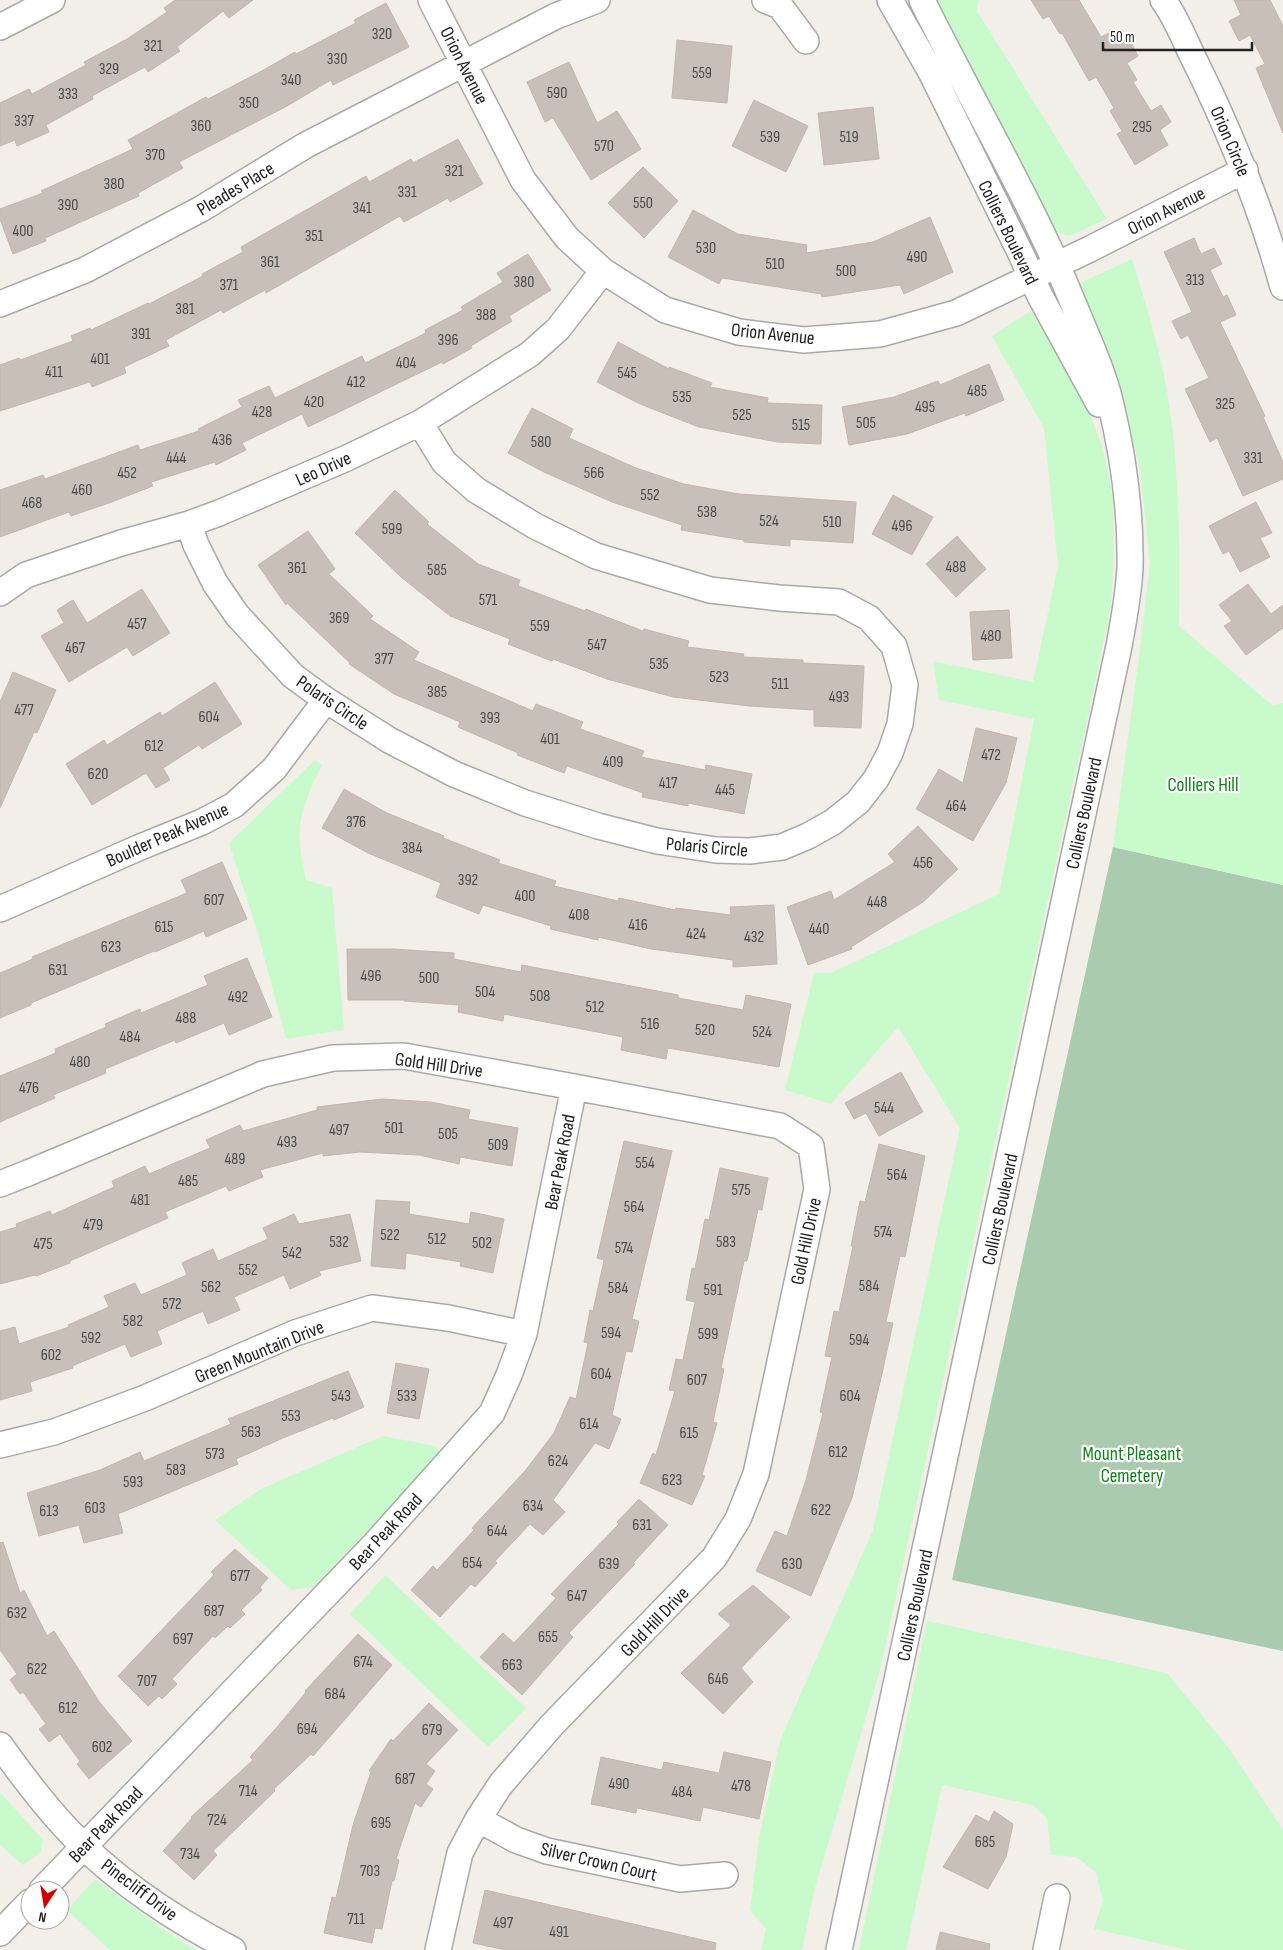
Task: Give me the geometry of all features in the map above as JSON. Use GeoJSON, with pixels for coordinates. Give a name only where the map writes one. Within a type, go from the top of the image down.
{"type":"FeatureCollection","features":[{"type":"Feature","properties":{"kind":"street"},"geometry":{"type":"LineString","coordinates":[[0,27],[52,0]]}},
{"type":"Feature","properties":{"kind":"street","name":"Orion Avenue"},"geometry":{"type":"LineString","coordinates":[[431,0],[523,180],[567,238],[603,271],[665,310],[739,332],[804,340],[880,334],[956,313],[1245,170]]}},
{"type":"Feature","properties":{"kind":"street","name":"Pleades Place"},"geometry":{"type":"LineString","coordinates":[[0,304],[85,270],[201,209],[306,145],[556,16],[597,0]]}},
{"type":"Feature","properties":{"kind":"street"},"geometry":{"type":"LineString","coordinates":[[765,0],[780,6],[806,41]]}},
{"type":"Feature","properties":{"kind":"street","name":"Colliers Boulevard"},"geometry":{"type":"LineString","coordinates":[[890,0],[931,72],[1031,277],[1099,404],[1122,466]]}},
{"type":"Feature","properties":{"kind":"street","name":"Colliers Boulevard"},"geometry":{"type":"LineString","coordinates":[[839,1950],[1120,646],[1130,567],[1129,529],[1122,466],[1110,400],[1094,353],[1056,264],[980,110],[922,0]]}},
{"type":"Feature","properties":{"kind":"street","name":"Orion Circle"},"geometry":{"type":"LineString","coordinates":[[1164,0],[1201,74],[1245,170],[1272,246],[1283,287]]}},
{"type":"Feature","properties":{"kind":"street","name":"Leo Drive"},"geometry":{"type":"LineString","coordinates":[[0,593],[26,575],[219,513],[347,458],[420,423],[530,354],[558,329],[603,271]]}},
{"type":"Feature","properties":{"kind":"street","name":"Polaris Circle"},"geometry":{"type":"LineString","coordinates":[[189,524],[196,545],[215,583],[237,616],[293,676],[388,740],[454,774],[525,803],[598,826],[657,841],[716,850],[750,851],[782,847],[808,836],[833,822],[858,802],[876,779],[890,753],[900,724],[905,686],[894,646],[869,618],[839,602],[779,598],[710,590],[596,556],[535,526],[476,490],[444,462],[420,423]]}},
{"type":"Feature","properties":{"kind":"street","name":"Boulder Peak Avenue"},"geometry":{"type":"LineString","coordinates":[[0,910],[138,848],[202,822],[234,805],[274,769],[326,700]]}},
{"type":"Feature","properties":{"kind":"street","name":"Gold Hill Drive"},"geometry":{"type":"LineString","coordinates":[[0,1184],[28,1174],[263,1074],[333,1058],[404,1056],[574,1087],[780,1126],[811,1146],[816,1189],[756,1474],[738,1519],[714,1558],[551,1726],[500,1784],[460,1853],[438,1950]]}},
{"type":"Feature","properties":{"kind":"street","name":"Bear Peak Road"},"geometry":{"type":"LineString","coordinates":[[52,1880],[372,1546],[492,1413],[524,1334],[574,1087]]}},
{"type":"Feature","properties":{"kind":"street","name":"Green Mountain Drive"},"geometry":{"type":"LineString","coordinates":[[0,1445],[54,1432],[145,1398],[295,1333],[372,1308],[448,1318],[524,1334]]}},
{"type":"Feature","properties":{"kind":"street","name":"Pinecliff Drive"},"geometry":{"type":"LineString","coordinates":[[0,1745],[64,1826],[84,1846],[139,1893],[200,1933],[233,1950]]}},
{"type":"Feature","properties":{"kind":"street","name":"Silver Crown Court"},"geometry":{"type":"LineString","coordinates":[[478,1819],[516,1840],[547,1851],[680,1879],[725,1875]]}},
{"type":"Feature","properties":{"kind":"street"},"geometry":{"type":"LineString","coordinates":[[1046,1950],[1057,1897]]}},
{"type":"Feature","properties":{"kind":"street"},"geometry":{"type":"LineString","coordinates":[[0,1933],[20,1912]]}},
{"type":"Feature","properties":{"kind":"green space"},"geometry":{"type":"Polygon","coordinates":[[[935,0],[979,0],[977,11],[1107,219],[1069,236],[1051,230],[935,0]]]}},
{"type":"Feature","properties":{"kind":"green space","name":"Colliers Hill"},"geometry":{"type":"Polygon","coordinates":[[[1132,259],[1160,357],[1171,420],[1177,479],[1179,626],[1273,706],[1283,703],[1283,885],[1113,847],[1150,563],[1140,469],[1114,374],[1078,284],[1132,259]]]}},
{"type":"Feature","properties":{"kind":"green space"},"geometry":{"type":"Polygon","coordinates":[[[1031,311],[1084,396],[1103,449],[1113,500],[1114,552],[1111,605],[880,1670],[814,1891],[802,1950],[761,1950],[766,1929],[750,1910],[759,1838],[780,1741],[873,1530],[960,1128],[898,1027],[831,1104],[785,1090],[814,973],[831,973],[999,894],[1034,719],[939,700],[933,661],[1033,682],[1058,566],[1044,428],[992,336],[1031,311]]]}},
{"type":"Feature","properties":{"kind":"green space"},"geometry":{"type":"Polygon","coordinates":[[[315,760],[322,765],[311,787],[303,810],[300,826],[300,846],[306,880],[332,888],[344,1030],[286,1039],[257,930],[229,843],[315,760]]]}},
{"type":"Feature","properties":{"kind":"green space","name":"Mount Pleasant Cemetery"},"geometry":{"type":"Polygon","coordinates":[[[1113,847],[1283,885],[1283,1651],[952,1580],[1113,847]]]}},
{"type":"Feature","properties":{"kind":"green space"},"geometry":{"type":"Polygon","coordinates":[[[383,1436],[435,1446],[442,1454],[313,1587],[291,1590],[215,1520],[261,1489],[383,1436]]]}},
{"type":"Feature","properties":{"kind":"green space"},"geometry":{"type":"Polygon","coordinates":[[[385,1575],[526,1708],[488,1747],[350,1614],[385,1575]]]}},
{"type":"Feature","properties":{"kind":"green space"},"geometry":{"type":"Polygon","coordinates":[[[927,1621],[1167,1673],[1228,1747],[1283,1830],[1283,1950],[1188,1950],[1094,1929],[1103,1901],[1096,1872],[1076,1857],[1051,1855],[1047,1818],[1033,1805],[942,1785],[906,1950],[859,1950],[927,1621]]]}},
{"type":"Feature","properties":{"kind":"green space"},"geometry":{"type":"Polygon","coordinates":[[[0,1792],[43,1840],[41,1852],[23,1865],[0,1845],[0,1792]]]}},
{"type":"Feature","properties":{"kind":"green space"},"geometry":{"type":"Polygon","coordinates":[[[95,1879],[164,1930],[196,1950],[110,1950],[70,1913],[70,1907],[95,1879]]]}},
{"type":"Feature","properties":{"kind":"building"},"geometry":{"type":"Polygon","coordinates":[[[175,0],[253,0],[229,18],[223,11],[177,47],[180,51],[148,72],[145,67],[92,96],[93,99],[46,125],[49,132],[17,146],[15,140],[0,146],[0,103],[29,89],[32,94],[86,65],[84,62],[127,39],[167,12],[164,8],[175,0]]]}},
{"type":"Feature","properties":{"kind":"building"},"geometry":{"type":"Polygon","coordinates":[[[1031,0],[1079,0],[1101,37],[1111,32],[1118,45],[1129,39],[1138,56],[1127,63],[1137,80],[1133,82],[1151,111],[1161,105],[1171,122],[1160,130],[1168,145],[1135,165],[1117,134],[1122,131],[1110,111],[1114,108],[1096,77],[1089,81],[1062,33],[1060,34],[1049,16],[1043,19],[1031,0]]]}},
{"type":"Feature","properties":{"kind":"building"},"geometry":{"type":"Polygon","coordinates":[[[1234,0],[1270,0],[1283,26],[1283,133],[1256,68],[1265,64],[1250,35],[1239,41],[1229,21],[1241,15],[1234,0]]]}},
{"type":"Feature","properties":{"kind":"building"},"geometry":{"type":"Polygon","coordinates":[[[386,3],[409,47],[333,85],[331,80],[287,106],[179,162],[183,168],[138,193],[139,196],[45,238],[46,241],[13,254],[0,219],[0,209],[43,193],[41,191],[133,149],[128,140],[206,97],[208,99],[295,52],[296,54],[356,23],[354,20],[386,3]]]}},
{"type":"Feature","properties":{"kind":"building"},"geometry":{"type":"Polygon","coordinates":[[[677,40],[732,46],[727,103],[672,98],[677,40]]]}},
{"type":"Feature","properties":{"kind":"building"},"geometry":{"type":"Polygon","coordinates":[[[569,62],[597,123],[617,111],[641,149],[591,180],[553,118],[545,122],[527,82],[569,62]]]}},
{"type":"Feature","properties":{"kind":"building"},"geometry":{"type":"Polygon","coordinates":[[[754,100],[808,126],[786,172],[732,146],[754,100]]]}},
{"type":"Feature","properties":{"kind":"building"},"geometry":{"type":"Polygon","coordinates":[[[873,107],[879,159],[824,165],[818,113],[873,107]]]}},
{"type":"Feature","properties":{"kind":"building"},"geometry":{"type":"Polygon","coordinates":[[[458,139],[483,184],[450,202],[448,198],[404,222],[400,216],[266,293],[265,290],[223,313],[221,310],[166,340],[169,346],[124,367],[126,373],[92,387],[90,382],[0,411],[0,365],[73,341],[71,336],[90,328],[91,330],[149,304],[203,276],[202,274],[243,252],[241,247],[366,176],[369,182],[411,159],[413,163],[458,139]]]}},
{"type":"Feature","properties":{"kind":"building"},"geometry":{"type":"Polygon","coordinates":[[[643,167],[678,201],[644,238],[608,203],[643,167]]]}},
{"type":"Feature","properties":{"kind":"building"},"geometry":{"type":"Polygon","coordinates":[[[693,210],[738,234],[807,245],[806,253],[873,242],[930,217],[953,272],[904,294],[900,285],[822,297],[821,294],[722,278],[719,284],[668,257],[693,210]]]}},
{"type":"Feature","properties":{"kind":"building"},"geometry":{"type":"Polygon","coordinates":[[[1194,238],[1201,254],[1214,248],[1222,264],[1210,270],[1223,297],[1227,295],[1236,315],[1220,322],[1265,416],[1263,417],[1283,462],[1283,479],[1243,496],[1217,438],[1210,442],[1185,389],[1209,378],[1188,335],[1181,339],[1172,321],[1192,312],[1164,252],[1194,238]]]}},
{"type":"Feature","properties":{"kind":"building"},"geometry":{"type":"Polygon","coordinates":[[[528,254],[551,290],[509,316],[512,321],[471,346],[472,348],[443,364],[442,362],[308,427],[302,414],[242,443],[246,450],[216,465],[215,462],[151,482],[153,486],[109,503],[71,516],[69,512],[0,537],[0,490],[43,475],[45,479],[138,445],[140,450],[199,431],[198,429],[242,407],[238,400],[269,386],[275,398],[362,356],[365,363],[426,333],[425,330],[463,310],[461,307],[503,282],[497,273],[528,254]]]}},
{"type":"Feature","properties":{"kind":"building"},"geometry":{"type":"Polygon","coordinates":[[[618,342],[669,369],[669,367],[712,383],[710,387],[768,398],[767,403],[822,405],[821,444],[777,442],[699,427],[640,404],[597,382],[618,342]]]}},
{"type":"Feature","properties":{"kind":"building"},"geometry":{"type":"Polygon","coordinates":[[[989,364],[1004,400],[966,416],[965,413],[907,434],[849,445],[842,407],[894,397],[938,381],[940,385],[989,364]]]}},
{"type":"Feature","properties":{"kind":"building"},"geometry":{"type":"Polygon","coordinates":[[[532,408],[573,429],[569,438],[636,468],[684,484],[739,494],[856,502],[853,543],[790,539],[790,546],[744,542],[744,540],[681,530],[682,525],[612,502],[544,472],[508,453],[532,408]]]}},
{"type":"Feature","properties":{"kind":"building"},"geometry":{"type":"Polygon","coordinates":[[[395,490],[429,522],[427,524],[478,564],[520,580],[518,586],[643,631],[644,629],[689,641],[687,647],[744,654],[743,657],[803,660],[803,663],[864,666],[861,728],[814,726],[814,710],[750,706],[673,697],[607,679],[553,659],[552,661],[508,644],[510,639],[450,616],[401,577],[355,533],[395,490]]]}},
{"type":"Feature","properties":{"kind":"building"},"geometry":{"type":"Polygon","coordinates":[[[893,495],[933,517],[912,555],[872,534],[893,495]]]}},
{"type":"Feature","properties":{"kind":"building"},"geometry":{"type":"Polygon","coordinates":[[[1256,502],[1272,533],[1260,538],[1270,557],[1240,572],[1229,551],[1223,554],[1209,526],[1256,502]]]}},
{"type":"Feature","properties":{"kind":"building"},"geometry":{"type":"Polygon","coordinates":[[[308,531],[335,569],[329,574],[373,616],[370,619],[419,652],[414,660],[533,711],[536,704],[583,722],[580,729],[644,751],[641,757],[705,770],[706,765],[752,774],[744,814],[688,803],[688,806],[642,797],[643,793],[567,766],[564,773],[517,755],[518,753],[458,727],[460,722],[394,694],[349,664],[287,603],[286,605],[258,565],[308,531]]]}},
{"type":"Feature","properties":{"kind":"building"},"geometry":{"type":"Polygon","coordinates":[[[957,536],[986,569],[956,597],[926,564],[957,536]]]}},
{"type":"Feature","properties":{"kind":"building"},"geometry":{"type":"Polygon","coordinates":[[[1248,584],[1271,614],[1283,605],[1283,628],[1246,655],[1224,626],[1232,621],[1219,605],[1248,584]]]}},
{"type":"Feature","properties":{"kind":"building"},"geometry":{"type":"Polygon","coordinates":[[[142,589],[170,633],[133,656],[127,647],[69,682],[41,636],[64,623],[57,610],[73,600],[87,623],[142,589]]]}},
{"type":"Feature","properties":{"kind":"building"},"geometry":{"type":"Polygon","coordinates":[[[1009,610],[1012,658],[973,660],[970,612],[1009,610]]]}},
{"type":"Feature","properties":{"kind":"building"},"geometry":{"type":"Polygon","coordinates":[[[13,672],[56,690],[37,733],[34,732],[0,808],[0,702],[13,672]]]}},
{"type":"Feature","properties":{"kind":"building"},"geometry":{"type":"Polygon","coordinates":[[[215,682],[242,724],[202,749],[199,745],[163,768],[170,780],[156,788],[146,773],[92,805],[66,764],[104,740],[107,745],[160,712],[162,716],[215,682]]]}},
{"type":"Feature","properties":{"kind":"building"},"geometry":{"type":"Polygon","coordinates":[[[976,728],[1017,738],[1006,783],[973,841],[916,809],[939,769],[963,783],[976,728]]]}},
{"type":"Feature","properties":{"kind":"building"},"geometry":{"type":"Polygon","coordinates":[[[344,789],[387,813],[444,836],[443,838],[500,860],[498,863],[556,881],[554,886],[618,901],[619,898],[675,910],[676,908],[731,915],[730,907],[774,905],[777,964],[733,967],[733,960],[651,949],[598,937],[598,940],[550,929],[551,926],[483,905],[479,914],[436,897],[441,883],[368,853],[322,828],[344,789]]]}},
{"type":"Feature","properties":{"kind":"building"},"geometry":{"type":"Polygon","coordinates":[[[918,826],[958,869],[923,902],[851,947],[852,949],[808,965],[787,907],[831,891],[834,900],[895,862],[888,854],[918,826]]]}},
{"type":"Feature","properties":{"kind":"building"},"geometry":{"type":"Polygon","coordinates":[[[222,862],[247,919],[206,937],[204,931],[154,951],[0,1018],[0,973],[33,959],[32,957],[187,893],[181,880],[222,862]]]}},
{"type":"Feature","properties":{"kind":"building"},"geometry":{"type":"Polygon","coordinates":[[[347,949],[393,949],[454,953],[454,959],[521,972],[522,965],[678,995],[678,998],[743,1010],[746,995],[791,1004],[779,1067],[668,1048],[666,1059],[621,1050],[623,1037],[504,1014],[503,1021],[458,1012],[459,1005],[405,1000],[348,1000],[347,949]]]}},
{"type":"Feature","properties":{"kind":"building"},"geometry":{"type":"Polygon","coordinates":[[[247,958],[272,1017],[229,1035],[224,1023],[176,1043],[175,1040],[105,1069],[106,1073],[53,1095],[55,1098],[0,1122],[0,1076],[56,1053],[55,1049],[106,1027],[105,1024],[140,1009],[141,1013],[208,985],[204,976],[247,958]]]}},
{"type":"Feature","properties":{"kind":"building"},"geometry":{"type":"Polygon","coordinates":[[[901,1072],[923,1112],[879,1136],[866,1113],[854,1119],[845,1103],[901,1072]]]}},
{"type":"Feature","properties":{"kind":"building"},"geometry":{"type":"Polygon","coordinates":[[[382,1099],[431,1102],[470,1110],[468,1119],[518,1128],[512,1166],[460,1157],[459,1164],[419,1155],[360,1152],[323,1156],[323,1153],[260,1170],[263,1177],[229,1191],[226,1186],[165,1212],[168,1218],[70,1261],[70,1263],[36,1276],[0,1284],[0,1232],[17,1227],[16,1224],[50,1211],[52,1215],[114,1187],[112,1181],[145,1166],[149,1174],[210,1148],[206,1140],[240,1125],[243,1131],[317,1110],[317,1107],[382,1099]]]}},
{"type":"Feature","properties":{"kind":"building"},"geometry":{"type":"Polygon","coordinates":[[[624,1141],[672,1151],[632,1319],[639,1321],[632,1352],[626,1351],[612,1415],[621,1419],[609,1449],[595,1443],[553,1500],[565,1512],[543,1535],[530,1524],[495,1561],[497,1563],[475,1587],[471,1584],[440,1617],[411,1590],[433,1566],[437,1570],[474,1530],[472,1528],[525,1471],[554,1433],[570,1397],[576,1399],[588,1343],[584,1342],[590,1310],[593,1311],[604,1260],[597,1258],[624,1141]]]}},
{"type":"Feature","properties":{"kind":"building"},"geometry":{"type":"Polygon","coordinates":[[[879,1144],[925,1156],[905,1257],[900,1256],[886,1322],[893,1323],[852,1498],[811,1596],[756,1571],[775,1531],[787,1536],[806,1480],[823,1413],[820,1412],[832,1357],[825,1356],[834,1311],[839,1312],[860,1201],[865,1202],[879,1144]]]}},
{"type":"Feature","properties":{"kind":"building"},"geometry":{"type":"Polygon","coordinates":[[[720,1168],[768,1178],[762,1210],[758,1209],[747,1261],[744,1261],[721,1368],[724,1369],[713,1422],[717,1423],[702,1475],[705,1476],[692,1505],[640,1483],[653,1453],[656,1455],[675,1391],[669,1390],[676,1359],[683,1360],[695,1302],[686,1300],[692,1268],[695,1269],[705,1219],[709,1220],[720,1168]]]}},
{"type":"Feature","properties":{"kind":"building"},"geometry":{"type":"Polygon","coordinates":[[[376,1200],[410,1202],[409,1214],[469,1224],[471,1212],[504,1219],[493,1273],[460,1266],[461,1262],[406,1253],[405,1269],[371,1266],[376,1200]]]}},
{"type":"Feature","properties":{"kind":"building"},"geometry":{"type":"Polygon","coordinates":[[[294,1214],[299,1224],[350,1214],[361,1261],[319,1271],[321,1275],[290,1289],[284,1275],[234,1297],[240,1310],[208,1324],[203,1311],[157,1331],[162,1344],[131,1357],[125,1344],[72,1366],[73,1368],[30,1382],[32,1391],[0,1400],[0,1331],[15,1327],[19,1344],[69,1327],[68,1325],[109,1307],[104,1296],[135,1283],[141,1295],[187,1275],[182,1263],[213,1249],[218,1261],[268,1239],[263,1228],[294,1214]]]}},
{"type":"Feature","properties":{"kind":"building"},"geometry":{"type":"Polygon","coordinates":[[[396,1363],[429,1369],[419,1419],[387,1413],[396,1363]]]}},
{"type":"Feature","properties":{"kind":"building"},"geometry":{"type":"Polygon","coordinates":[[[348,1371],[364,1407],[283,1438],[236,1459],[238,1464],[118,1514],[123,1533],[84,1543],[79,1525],[39,1536],[27,1493],[100,1470],[140,1452],[144,1461],[231,1424],[228,1419],[348,1371]]]}},
{"type":"Feature","properties":{"kind":"building"},"geometry":{"type":"Polygon","coordinates":[[[639,1499],[668,1525],[633,1563],[635,1564],[569,1633],[573,1637],[522,1695],[480,1657],[503,1633],[514,1643],[556,1598],[551,1594],[619,1524],[617,1522],[639,1499]]]}},
{"type":"Feature","properties":{"kind":"building"},"geometry":{"type":"Polygon","coordinates":[[[3,1542],[20,1593],[24,1590],[47,1636],[54,1631],[100,1703],[132,1741],[89,1779],[77,1764],[80,1761],[60,1734],[49,1742],[39,1729],[46,1724],[23,1692],[20,1694],[10,1680],[17,1674],[0,1650],[0,1543],[3,1542]]]}},
{"type":"Feature","properties":{"kind":"building"},"geometry":{"type":"Polygon","coordinates":[[[235,1549],[268,1578],[260,1587],[262,1590],[241,1610],[245,1614],[230,1628],[228,1626],[215,1638],[213,1636],[172,1679],[177,1684],[162,1699],[159,1696],[148,1706],[118,1676],[214,1575],[211,1572],[235,1549]]]}},
{"type":"Feature","properties":{"kind":"building"},"geometry":{"type":"Polygon","coordinates":[[[753,1585],[790,1617],[741,1668],[753,1682],[723,1714],[681,1673],[731,1625],[718,1614],[753,1585]]]}},
{"type":"Feature","properties":{"kind":"building"},"geometry":{"type":"Polygon","coordinates":[[[358,1634],[392,1665],[313,1756],[311,1754],[274,1789],[275,1791],[213,1851],[217,1855],[194,1880],[163,1851],[191,1817],[253,1760],[250,1757],[278,1726],[305,1691],[358,1634]]]}},
{"type":"Feature","properties":{"kind":"building"},"geometry":{"type":"Polygon","coordinates":[[[429,1703],[458,1730],[426,1764],[435,1771],[426,1784],[433,1789],[421,1807],[415,1803],[396,1859],[399,1860],[394,1881],[392,1881],[382,1929],[375,1928],[372,1943],[324,1933],[332,1897],[336,1898],[353,1825],[371,1772],[369,1771],[391,1739],[393,1741],[429,1703]]]}},
{"type":"Feature","properties":{"kind":"building"},"geometry":{"type":"Polygon","coordinates":[[[724,1752],[771,1762],[759,1819],[703,1807],[700,1821],[637,1808],[636,1813],[591,1804],[601,1757],[662,1770],[664,1762],[719,1773],[724,1752]]]}},
{"type":"Feature","properties":{"kind":"building"},"geometry":{"type":"Polygon","coordinates":[[[994,1811],[1013,1824],[1006,1857],[988,1889],[943,1867],[976,1815],[989,1822],[994,1811]]]}},
{"type":"Feature","properties":{"kind":"building"},"geometry":{"type":"Polygon","coordinates":[[[485,1890],[716,1943],[715,1950],[506,1950],[473,1943],[485,1890]]]}},
{"type":"Feature","properties":{"kind":"building"},"geometry":{"type":"Polygon","coordinates":[[[940,1932],[990,1944],[989,1950],[936,1950],[940,1932]]]}}]}
